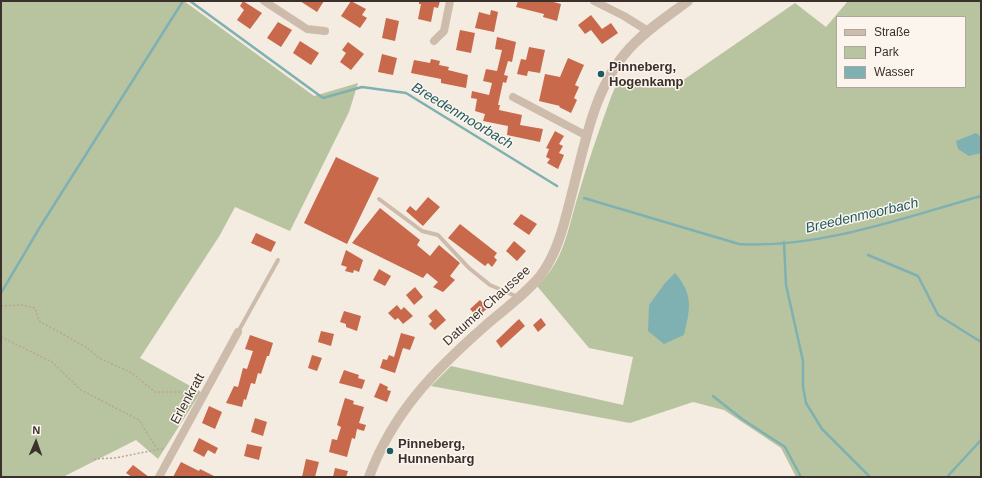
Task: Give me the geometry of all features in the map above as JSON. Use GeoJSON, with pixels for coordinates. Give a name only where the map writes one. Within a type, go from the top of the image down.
{"type":"FeatureCollection","features":[{"type":"Feature","properties":{"kind":"street"},"geometry":{"type":"LineString","coordinates":[[264,1],[307,29],[325,31]]}},
{"type":"Feature","properties":{"kind":"street"},"geometry":{"type":"LineString","coordinates":[[434,41],[444,31],[450,1]]}},
{"type":"Feature","properties":{"kind":"street"},"geometry":{"type":"LineString","coordinates":[[594,1],[624,16],[648,31]]}},
{"type":"Feature","properties":{"kind":"street","name":"Datumer Chaussee"},"geometry":{"type":"LineString","coordinates":[[369,477],[392,428],[419,390],[439,368],[543,273],[559,241],[587,136],[608,78],[629,49],[648,31],[688,1]]}},
{"type":"Feature","properties":{"kind":"street"},"geometry":{"type":"LineString","coordinates":[[513,97],[587,136]]}},
{"type":"Feature","properties":{"kind":"street","name":"Erlenkratt"},"geometry":{"type":"LineString","coordinates":[[159,477],[238,332]]}},
{"type":"Feature","properties":{"kind":"lane"},"geometry":{"type":"LineString","coordinates":[[379,199],[422,231],[438,235],[481,279],[490,286],[518,297]]}},
{"type":"Feature","properties":{"kind":"lane"},"geometry":{"type":"LineString","coordinates":[[238,332],[278,260]]}},
{"type":"Feature","properties":{"kind":"path"},"geometry":{"type":"LineString","coordinates":[[1,306],[23,305],[36,308],[39,321],[86,347],[99,358],[132,373],[155,392],[206,393]]}},
{"type":"Feature","properties":{"kind":"path"},"geometry":{"type":"LineString","coordinates":[[1,337],[52,362],[82,390],[139,420],[157,450]]}},
{"type":"Feature","properties":{"kind":"path"},"geometry":{"type":"LineString","coordinates":[[94,459],[115,458],[168,448],[174,451]]}},
{"type":"Feature","properties":{"kind":"green space"},"geometry":{"type":"Polygon","coordinates":[[[1,1],[184,1],[314,96],[358,83],[349,112],[290,231],[235,207],[220,235],[140,358],[201,392],[158,459],[136,440],[63,477],[1,477],[1,1]]]}},
{"type":"Feature","properties":{"kind":"green space"},"geometry":{"type":"Polygon","coordinates":[[[848,1],[981,1],[981,477],[796,477],[781,448],[724,410],[693,402],[630,423],[431,386],[451,366],[623,405],[633,357],[589,348],[537,286],[553,266],[563,246],[589,160],[611,97],[617,83],[676,85],[795,3],[826,27],[848,1]]]}},
{"type":"Feature","properties":{"kind":"water"},"geometry":{"type":"Polygon","coordinates":[[[976,133],[981,137],[981,153],[969,156],[958,149],[956,141],[976,133]]]}},
{"type":"Feature","properties":{"kind":"water"},"geometry":{"type":"Polygon","coordinates":[[[675,273],[688,295],[688,317],[684,335],[664,344],[648,331],[649,305],[665,283],[675,273]]]}},
{"type":"Feature","properties":{"kind":"building"},"geometry":{"type":"Polygon","coordinates":[[[243,1],[262,13],[250,29],[237,20],[244,10],[240,6],[243,1]]]}},
{"type":"Feature","properties":{"kind":"building"},"geometry":{"type":"Polygon","coordinates":[[[300,1],[324,1],[317,12],[300,1]]]}},
{"type":"Feature","properties":{"kind":"building"},"geometry":{"type":"Polygon","coordinates":[[[351,1],[366,9],[362,15],[367,18],[360,28],[341,16],[351,1]]]}},
{"type":"Feature","properties":{"kind":"building"},"geometry":{"type":"Polygon","coordinates":[[[419,1],[440,1],[438,8],[434,7],[431,22],[418,19],[421,4],[419,4],[419,1]]]}},
{"type":"Feature","properties":{"kind":"building"},"geometry":{"type":"Polygon","coordinates":[[[518,1],[550,1],[561,4],[557,21],[543,17],[544,14],[516,7],[518,1]]]}},
{"type":"Feature","properties":{"kind":"building"},"geometry":{"type":"Polygon","coordinates":[[[491,10],[498,12],[494,32],[475,28],[479,12],[490,15],[491,10]]]}},
{"type":"Feature","properties":{"kind":"building"},"geometry":{"type":"Polygon","coordinates":[[[591,15],[602,29],[611,23],[618,33],[602,44],[591,30],[585,34],[578,25],[591,15]]]}},
{"type":"Feature","properties":{"kind":"building"},"geometry":{"type":"Polygon","coordinates":[[[386,18],[399,21],[395,41],[382,38],[386,18]]]}},
{"type":"Feature","properties":{"kind":"building"},"geometry":{"type":"Polygon","coordinates":[[[278,22],[292,30],[281,47],[267,38],[278,22]]]}},
{"type":"Feature","properties":{"kind":"building"},"geometry":{"type":"Polygon","coordinates":[[[460,30],[475,33],[471,53],[456,50],[460,30]]]}},
{"type":"Feature","properties":{"kind":"building"},"geometry":{"type":"Polygon","coordinates":[[[497,37],[516,42],[512,62],[508,61],[504,75],[508,76],[506,83],[503,82],[498,105],[500,105],[499,110],[522,115],[520,125],[543,129],[540,142],[507,135],[508,126],[483,121],[485,114],[475,111],[477,99],[471,98],[472,91],[489,95],[492,83],[483,81],[486,69],[497,71],[502,50],[495,49],[497,37]]]}},
{"type":"Feature","properties":{"kind":"building"},"geometry":{"type":"Polygon","coordinates":[[[300,41],[319,53],[311,65],[293,53],[300,41]]]}},
{"type":"Feature","properties":{"kind":"building"},"geometry":{"type":"Polygon","coordinates":[[[348,42],[364,54],[351,70],[340,62],[346,53],[342,50],[348,42]]]}},
{"type":"Feature","properties":{"kind":"building"},"geometry":{"type":"Polygon","coordinates":[[[529,47],[545,50],[540,73],[528,71],[527,76],[517,74],[521,59],[526,60],[529,47]]]}},
{"type":"Feature","properties":{"kind":"building"},"geometry":{"type":"Polygon","coordinates":[[[382,54],[397,58],[393,75],[378,72],[382,54]]]}},
{"type":"Feature","properties":{"kind":"building"},"geometry":{"type":"Polygon","coordinates":[[[568,58],[584,65],[575,85],[579,87],[574,98],[577,100],[571,113],[559,107],[560,106],[539,101],[545,74],[560,77],[568,58]]]}},
{"type":"Feature","properties":{"kind":"building"},"geometry":{"type":"Polygon","coordinates":[[[431,59],[440,61],[439,65],[449,67],[448,70],[468,75],[466,88],[441,83],[441,79],[411,73],[414,60],[430,63],[431,59]]]}},
{"type":"Feature","properties":{"kind":"building"},"geometry":{"type":"Polygon","coordinates":[[[555,131],[564,136],[559,144],[563,146],[559,153],[564,155],[558,169],[547,163],[550,159],[546,157],[549,149],[546,148],[555,131]]]}},
{"type":"Feature","properties":{"kind":"building"},"geometry":{"type":"Polygon","coordinates":[[[336,157],[379,178],[347,244],[304,223],[336,157]]]}},
{"type":"Feature","properties":{"kind":"building"},"geometry":{"type":"Polygon","coordinates":[[[428,197],[440,207],[423,226],[406,211],[410,206],[416,211],[428,197]]]}},
{"type":"Feature","properties":{"kind":"building"},"geometry":{"type":"Polygon","coordinates":[[[380,208],[420,240],[417,245],[430,256],[439,245],[460,263],[450,276],[455,280],[443,292],[433,287],[438,282],[427,273],[423,278],[352,243],[380,208]]]}},
{"type":"Feature","properties":{"kind":"building"},"geometry":{"type":"Polygon","coordinates":[[[521,214],[537,224],[529,235],[513,224],[521,214]]]}},
{"type":"Feature","properties":{"kind":"building"},"geometry":{"type":"Polygon","coordinates":[[[460,224],[497,253],[494,257],[497,260],[492,267],[488,263],[485,266],[448,238],[460,224]]]}},
{"type":"Feature","properties":{"kind":"building"},"geometry":{"type":"Polygon","coordinates":[[[256,233],[276,242],[271,252],[251,243],[256,233]]]}},
{"type":"Feature","properties":{"kind":"building"},"geometry":{"type":"Polygon","coordinates":[[[514,241],[526,251],[517,261],[506,251],[514,241]]]}},
{"type":"Feature","properties":{"kind":"building"},"geometry":{"type":"Polygon","coordinates":[[[346,250],[363,260],[359,272],[354,270],[353,273],[345,271],[347,267],[341,265],[346,250]]]}},
{"type":"Feature","properties":{"kind":"building"},"geometry":{"type":"Polygon","coordinates":[[[379,269],[391,276],[385,286],[373,280],[379,269]]]}},
{"type":"Feature","properties":{"kind":"building"},"geometry":{"type":"Polygon","coordinates":[[[415,287],[423,297],[414,305],[406,295],[415,287]]]}},
{"type":"Feature","properties":{"kind":"building"},"geometry":{"type":"Polygon","coordinates":[[[480,300],[488,308],[477,317],[470,309],[480,300]]]}},
{"type":"Feature","properties":{"kind":"building"},"geometry":{"type":"Polygon","coordinates":[[[397,305],[401,310],[404,307],[413,316],[403,324],[398,318],[395,320],[388,313],[397,305]]]}},
{"type":"Feature","properties":{"kind":"building"},"geometry":{"type":"Polygon","coordinates":[[[436,309],[446,320],[435,330],[429,324],[432,321],[428,316],[436,309]]]}},
{"type":"Feature","properties":{"kind":"building"},"geometry":{"type":"Polygon","coordinates":[[[344,311],[361,316],[357,331],[346,327],[346,324],[340,322],[344,311]]]}},
{"type":"Feature","properties":{"kind":"building"},"geometry":{"type":"Polygon","coordinates":[[[541,318],[546,325],[538,332],[533,325],[541,318]]]}},
{"type":"Feature","properties":{"kind":"building"},"geometry":{"type":"Polygon","coordinates":[[[519,319],[525,326],[501,348],[496,341],[519,319]]]}},
{"type":"Feature","properties":{"kind":"building"},"geometry":{"type":"Polygon","coordinates":[[[321,331],[334,334],[331,346],[318,342],[321,331]]]}},
{"type":"Feature","properties":{"kind":"building"},"geometry":{"type":"Polygon","coordinates":[[[401,333],[415,337],[410,350],[403,348],[395,373],[380,368],[383,359],[387,360],[389,355],[394,357],[401,333]]]}},
{"type":"Feature","properties":{"kind":"building"},"geometry":{"type":"Polygon","coordinates":[[[250,335],[273,343],[261,374],[258,373],[255,384],[251,383],[246,400],[244,399],[242,407],[226,403],[234,386],[238,387],[243,368],[247,369],[253,351],[245,349],[250,335]]]}},
{"type":"Feature","properties":{"kind":"building"},"geometry":{"type":"Polygon","coordinates":[[[312,355],[322,358],[317,371],[308,368],[312,355]]]}},
{"type":"Feature","properties":{"kind":"building"},"geometry":{"type":"Polygon","coordinates":[[[344,370],[359,375],[358,378],[365,380],[362,389],[339,383],[344,370]]]}},
{"type":"Feature","properties":{"kind":"building"},"geometry":{"type":"Polygon","coordinates":[[[380,383],[388,387],[387,390],[391,391],[387,402],[374,397],[380,383]]]}},
{"type":"Feature","properties":{"kind":"building"},"geometry":{"type":"Polygon","coordinates":[[[345,398],[354,401],[353,404],[364,407],[359,423],[366,425],[364,431],[357,429],[355,439],[352,438],[347,457],[329,452],[332,439],[337,440],[341,427],[337,425],[345,398]]]}},
{"type":"Feature","properties":{"kind":"building"},"geometry":{"type":"Polygon","coordinates":[[[209,406],[222,412],[215,429],[202,423],[209,406]]]}},
{"type":"Feature","properties":{"kind":"building"},"geometry":{"type":"Polygon","coordinates":[[[255,418],[267,422],[263,436],[251,432],[255,418]]]}},
{"type":"Feature","properties":{"kind":"building"},"geometry":{"type":"Polygon","coordinates":[[[199,438],[218,448],[215,454],[208,450],[204,457],[193,451],[199,438]]]}},
{"type":"Feature","properties":{"kind":"building"},"geometry":{"type":"Polygon","coordinates":[[[247,444],[262,447],[259,460],[244,456],[247,444]]]}},
{"type":"Feature","properties":{"kind":"building"},"geometry":{"type":"Polygon","coordinates":[[[306,459],[319,462],[315,477],[302,477],[306,459]]]}},
{"type":"Feature","properties":{"kind":"building"},"geometry":{"type":"Polygon","coordinates":[[[181,462],[199,471],[200,469],[216,477],[173,477],[181,462]]]}},
{"type":"Feature","properties":{"kind":"building"},"geometry":{"type":"Polygon","coordinates":[[[133,465],[149,477],[132,477],[126,473],[133,465]]]}},
{"type":"Feature","properties":{"kind":"building"},"geometry":{"type":"Polygon","coordinates":[[[335,468],[348,471],[346,477],[333,477],[335,468]]]}},
{"type":"Feature","properties":{"kind":"waterway"},"geometry":{"type":"LineString","coordinates":[[1,293],[40,227],[183,1]]}},
{"type":"Feature","properties":{"kind":"waterway","name":"Breedenmoorbach"},"geometry":{"type":"LineString","coordinates":[[190,1],[323,98],[362,87],[406,93],[557,186]]}},
{"type":"Feature","properties":{"kind":"waterway","name":"Breedenmoorbach"},"geometry":{"type":"LineString","coordinates":[[584,198],[739,244],[769,244],[800,242],[862,230],[981,196]]}},
{"type":"Feature","properties":{"kind":"waterway"},"geometry":{"type":"LineString","coordinates":[[784,242],[786,285],[803,361],[803,387],[806,403],[822,429],[870,477]]}},
{"type":"Feature","properties":{"kind":"waterway"},"geometry":{"type":"LineString","coordinates":[[868,255],[918,276],[938,315],[981,342]]}},
{"type":"Feature","properties":{"kind":"waterway"},"geometry":{"type":"LineString","coordinates":[[713,396],[742,419],[785,447],[801,477]]}},
{"type":"Feature","properties":{"kind":"waterway"},"geometry":{"type":"LineString","coordinates":[[947,477],[981,440]]}},
{"type":"Feature","properties":{"kind":"place","name":"Pinneberg, Hogenkamp"},"geometry":{"type":"Point","coordinates":[601,74]}},
{"type":"Feature","properties":{"kind":"place","name":"Pinneberg, Hunnenbarg"},"geometry":{"type":"Point","coordinates":[390,451]}}]}
